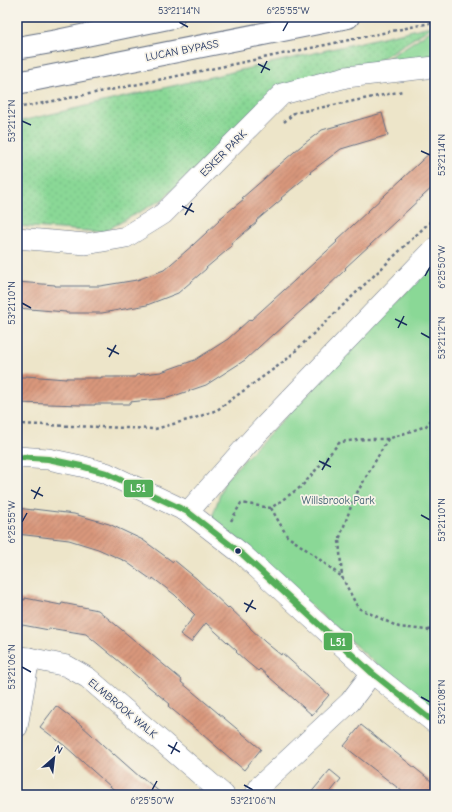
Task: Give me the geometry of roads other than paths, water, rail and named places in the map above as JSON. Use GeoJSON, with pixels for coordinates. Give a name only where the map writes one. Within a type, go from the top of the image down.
{"type":"FeatureCollection","features":[{"type":"Feature","properties":{"kind":"highway"},"geometry":{"type":"LineString","coordinates":[[17,48],[173,17]]}},
{"type":"Feature","properties":{"kind":"highway","name":"LUCAN BYPASS"},"geometry":{"type":"LineString","coordinates":[[17,83],[348,17]]}},
{"type":"Feature","properties":{"kind":"street","name":"ESKER PARK"},"geometry":{"type":"LineString","coordinates":[[17,238],[86,244],[126,237],[163,214],[282,94],[346,77],[435,67]]}},
{"type":"Feature","properties":{"kind":"street"},"geometry":{"type":"LineString","coordinates":[[188,512],[255,436],[435,248]]}},
{"type":"Feature","properties":{"kind":"street"},"geometry":{"type":"LineString","coordinates":[[17,457],[48,459],[106,473],[188,512],[242,554],[372,673],[435,722]]}},
{"type":"Feature","properties":{"kind":"street","name":"ELMBROOK WALK"},"geometry":{"type":"LineString","coordinates":[[17,727],[23,657],[67,666],[88,678],[224,795]]}},
{"type":"Feature","properties":{"kind":"street"},"geometry":{"type":"LineString","coordinates":[[255,795],[260,786],[350,702],[372,673]]}},
{"type":"Feature","properties":{"kind":"park label","name":"Willsbrook Park"},"geometry":{"type":"Point","coordinates":[338,500]}}]}
